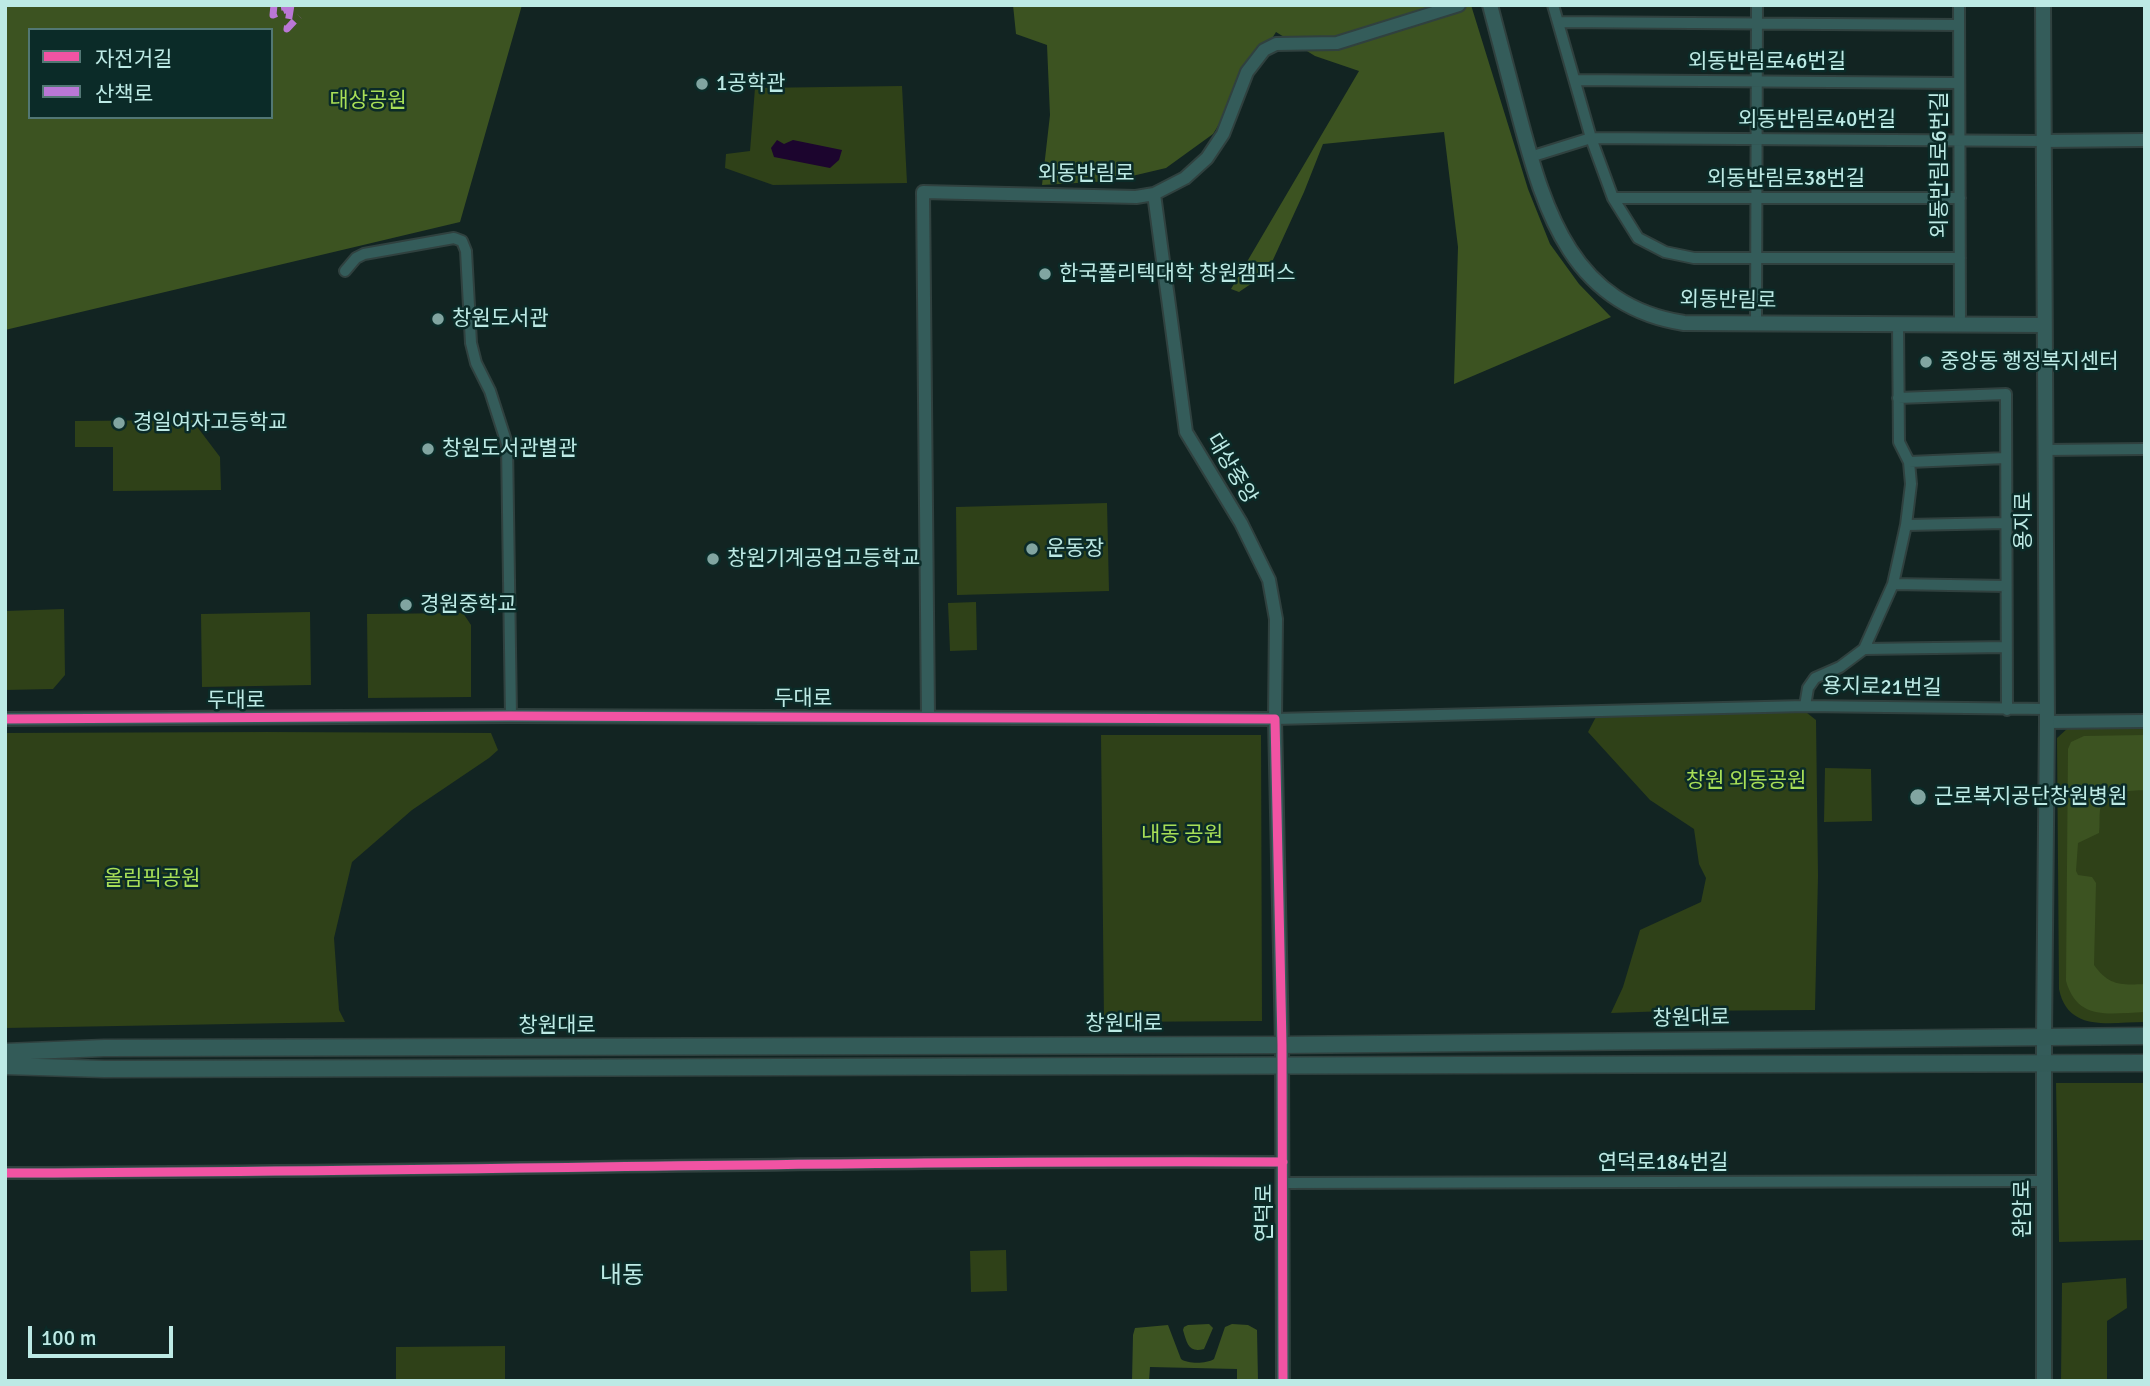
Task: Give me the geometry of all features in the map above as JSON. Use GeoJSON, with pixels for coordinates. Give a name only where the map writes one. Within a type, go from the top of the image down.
{"type":"FeatureCollection","features":[{"type":"Feature","properties":{"kind":"main road","name":"외동반림로"},"geometry":{"type":"LineString","coordinates":[[1490,5],[1540,192],[1568,250],[1584,272],[1640,311],[1664,320],[1684,323],[2043,325]]}},
{"type":"Feature","properties":{"kind":"main road","name":"용지로"},"geometry":{"type":"LineString","coordinates":[[2043,5],[2047,716],[2044,1037]]}},
{"type":"Feature","properties":{"kind":"main road","name":"창원대로"},"geometry":{"type":"LineString","coordinates":[[5,1052],[104,1048],[1282,1045],[2145,1036]]}},
{"type":"Feature","properties":{"kind":"main road","name":"완암로"},"geometry":{"type":"LineString","coordinates":[[2044,1037],[2044,1381]]}},
{"type":"Feature","properties":{"kind":"main road","name":"창원대로"},"geometry":{"type":"LineString","coordinates":[[5,1043],[104,1048]]}},
{"type":"Feature","properties":{"kind":"main road","name":"창원대로"},"geometry":{"type":"LineString","coordinates":[[5,1066],[104,1069],[2145,1063]]}},
{"type":"Feature","properties":{"kind":"main road","name":"창원대로"},"geometry":{"type":"LineString","coordinates":[[5,1075],[104,1069]]}},
{"type":"Feature","properties":{"kind":"street","name":"외동반림로"},"geometry":{"type":"LineString","coordinates":[[928,716],[923,192],[1136,197],[1154,194],[1185,178],[1207,158],[1223,134],[1247,72],[1264,50],[1276,44],[1336,43],[1459,5]]}},
{"type":"Feature","properties":{"kind":"street"},"geometry":{"type":"LineString","coordinates":[[1553,5],[1591,138],[1613,198],[1638,238],[1665,252],[1694,258],[1960,258]]}},
{"type":"Feature","properties":{"kind":"street"},"geometry":{"type":"LineString","coordinates":[[1756,323],[1757,5]]}},
{"type":"Feature","properties":{"kind":"street","name":"외동반림로6번길"},"geometry":{"type":"LineString","coordinates":[[1959,5],[1960,324]]}},
{"type":"Feature","properties":{"kind":"street"},"geometry":{"type":"LineString","coordinates":[[1558,23],[1959,25]]}},
{"type":"Feature","properties":{"kind":"street","name":"외동반림로46번길"},"geometry":{"type":"LineString","coordinates":[[1574,80],[1959,83]]}},
{"type":"Feature","properties":{"kind":"street","name":"외동반림로40번길"},"geometry":{"type":"LineString","coordinates":[[1530,157],[1591,138],[2043,141]]}},
{"type":"Feature","properties":{"kind":"street"},"geometry":{"type":"LineString","coordinates":[[2043,141],[2145,140]]}},
{"type":"Feature","properties":{"kind":"street","name":"대상중앙"},"geometry":{"type":"LineString","coordinates":[[1154,194],[1186,432],[1241,523],[1269,580],[1276,619],[1275,719]]}},
{"type":"Feature","properties":{"kind":"street","name":"외동반림로38번길"},"geometry":{"type":"LineString","coordinates":[[1613,198],[1959,198]]}},
{"type":"Feature","properties":{"kind":"street"},"geometry":{"type":"LineString","coordinates":[[345,271],[356,258],[364,254],[454,238],[462,241],[466,251],[471,343],[507,444],[511,716]]}},
{"type":"Feature","properties":{"kind":"street","name":"용지로21번길"},"geometry":{"type":"LineString","coordinates":[[1898,324],[1899,442],[1909,462],[1911,484],[1906,525],[1893,584],[1864,649],[1840,667],[1815,678],[1808,688],[1805,706],[2007,709],[2047,716]]}},
{"type":"Feature","properties":{"kind":"street"},"geometry":{"type":"LineString","coordinates":[[1898,398],[2006,394],[2007,709]]}},
{"type":"Feature","properties":{"kind":"street"},"geometry":{"type":"LineString","coordinates":[[2045,450],[2145,449]]}},
{"type":"Feature","properties":{"kind":"street"},"geometry":{"type":"LineString","coordinates":[[1909,462],[2006,458]]}},
{"type":"Feature","properties":{"kind":"street"},"geometry":{"type":"LineString","coordinates":[[1906,525],[2006,523]]}},
{"type":"Feature","properties":{"kind":"street"},"geometry":{"type":"LineString","coordinates":[[1893,584],[2006,586]]}},
{"type":"Feature","properties":{"kind":"street","name":"용지로21번길"},"geometry":{"type":"LineString","coordinates":[[1864,649],[2006,647]]}},
{"type":"Feature","properties":{"kind":"street"},"geometry":{"type":"LineString","coordinates":[[1282,1045],[1275,719],[1805,706]]}},
{"type":"Feature","properties":{"kind":"street","name":"두대로"},"geometry":{"type":"LineString","coordinates":[[5,719],[928,716],[1275,719]]}},
{"type":"Feature","properties":{"kind":"street"},"geometry":{"type":"LineString","coordinates":[[2047,716],[2145,721]]}},
{"type":"Feature","properties":{"kind":"street","name":"연덕로"},"geometry":{"type":"LineString","coordinates":[[1282,1045],[1283,1381]]}},
{"type":"Feature","properties":{"kind":"street"},"geometry":{"type":"LineString","coordinates":[[5,1173],[211,1173],[854,1163],[1283,1162]]}},
{"type":"Feature","properties":{"kind":"street","name":"연덕로184번길"},"geometry":{"type":"LineString","coordinates":[[1283,1183],[2044,1181]]}},
{"type":"Feature","properties":{"kind":"green space","name":"대상공원"},"geometry":{"type":"Polygon","coordinates":[[[5,5],[522,5],[460,222],[5,330],[5,5]]]}},
{"type":"Feature","properties":{"kind":"green space"},"geometry":{"type":"Polygon","coordinates":[[[1013,5],[1471,5],[1528,189],[1550,244],[1579,284],[1611,317],[1454,384],[1458,247],[1444,132],[1323,144],[1267,273],[1239,292],[1231,289],[1359,71],[1315,56],[1276,32],[1213,134],[1166,168],[1111,181],[1042,185],[1050,115],[1047,45],[1016,34],[1013,5]]]}},
{"type":"Feature","properties":{"kind":"green space"},"geometry":{"type":"Polygon","coordinates":[[[902,86],[907,183],[773,185],[725,168],[726,154],[750,151],[755,88],[902,86]]]}},
{"type":"Feature","properties":{"kind":"green space"},"geometry":{"type":"Polygon","coordinates":[[[192,420],[220,457],[221,490],[113,491],[113,447],[75,447],[75,421],[192,420]]]}},
{"type":"Feature","properties":{"kind":"green space","name":"운동장"},"geometry":{"type":"Polygon","coordinates":[[[1107,503],[1109,591],[957,595],[956,507],[1107,503]]]}},
{"type":"Feature","properties":{"kind":"green space"},"geometry":{"type":"Polygon","coordinates":[[[976,602],[977,650],[950,651],[948,603],[976,602]]]}},
{"type":"Feature","properties":{"kind":"green space"},"geometry":{"type":"Polygon","coordinates":[[[64,609],[65,675],[53,689],[5,690],[5,611],[64,609]]]}},
{"type":"Feature","properties":{"kind":"green space"},"geometry":{"type":"Polygon","coordinates":[[[310,612],[311,685],[202,687],[201,614],[310,612]]]}},
{"type":"Feature","properties":{"kind":"green space"},"geometry":{"type":"Polygon","coordinates":[[[463,613],[471,625],[471,697],[368,698],[367,614],[463,613]]]}},
{"type":"Feature","properties":{"kind":"green space","name":"창원 외동공원"},"geometry":{"type":"Polygon","coordinates":[[[1802,709],[1816,720],[1818,876],[1815,1010],[1611,1013],[1623,987],[1640,930],[1701,902],[1706,878],[1699,864],[1694,829],[1650,800],[1588,732],[1598,713],[1802,709]]]}},
{"type":"Feature","properties":{"kind":"green space"},"geometry":{"type":"Polygon","coordinates":[[[2145,727],[2145,1022],[2092,1022],[2071,1013],[2059,989],[2057,738],[2068,728],[2145,727]]]}},
{"type":"Feature","properties":{"kind":"green space","name":"올림픽공원"},"geometry":{"type":"Polygon","coordinates":[[[5,733],[491,733],[498,750],[412,810],[352,862],[334,938],[339,1010],[345,1022],[5,1028],[5,733]]]}},
{"type":"Feature","properties":{"kind":"green space","name":"내동 공원"},"geometry":{"type":"Polygon","coordinates":[[[1101,735],[1261,735],[1262,1021],[1104,1022],[1101,735]]]}},
{"type":"Feature","properties":{"kind":"green space"},"geometry":{"type":"Polygon","coordinates":[[[2145,735],[2145,790],[2112,795],[2100,810],[2099,833],[2078,843],[2076,871],[2078,875],[2092,877],[2096,883],[2094,965],[2110,981],[2145,984],[2145,1012],[2097,1012],[2078,1003],[2066,981],[2068,749],[2071,742],[2084,736],[2145,735]]]}},
{"type":"Feature","properties":{"kind":"green space"},"geometry":{"type":"Polygon","coordinates":[[[1825,768],[1871,769],[1872,821],[1824,822],[1825,768]]]}},
{"type":"Feature","properties":{"kind":"green space"},"geometry":{"type":"Polygon","coordinates":[[[2056,1083],[2145,1083],[2145,1240],[2059,1242],[2056,1083]]]}},
{"type":"Feature","properties":{"kind":"green space"},"geometry":{"type":"Polygon","coordinates":[[[1006,1250],[1007,1291],[971,1292],[970,1251],[1006,1250]]]}},
{"type":"Feature","properties":{"kind":"green space"},"geometry":{"type":"Polygon","coordinates":[[[2126,1278],[2127,1308],[2107,1321],[2107,1381],[2061,1381],[2062,1283],[2126,1278]]]}},
{"type":"Feature","properties":{"kind":"green space"},"geometry":{"type":"Polygon","coordinates":[[[1209,1324],[1213,1328],[1204,1349],[1195,1350],[1189,1346],[1184,1327],[1209,1324]]]}},
{"type":"Feature","properties":{"kind":"green space"},"geometry":{"type":"Polygon","coordinates":[[[1232,1324],[1248,1325],[1257,1330],[1258,1381],[1237,1381],[1237,1369],[1150,1367],[1149,1381],[1132,1381],[1135,1328],[1168,1325],[1181,1359],[1197,1363],[1214,1359],[1225,1327],[1232,1324]]]}},
{"type":"Feature","properties":{"kind":"green space"},"geometry":{"type":"Polygon","coordinates":[[[505,1346],[505,1381],[396,1381],[396,1347],[505,1346]]]}},
{"type":"Feature","properties":{"kind":"shaded area"},"geometry":{"type":"Polygon","coordinates":[[[777,140],[784,144],[793,140],[842,150],[839,160],[830,168],[774,157],[771,148],[777,140]]]}},
{"type":"Feature","properties":{"kind":"marked path"},"geometry":{"type":"LineString","coordinates":[[274,5],[273,15],[285,10],[284,5]]}},
{"type":"Feature","properties":{"kind":"marked path"},"geometry":{"type":"LineString","coordinates":[[291,5],[287,29],[299,16]]}},
{"type":"Feature","properties":{"kind":"cycle path"},"geometry":{"type":"LineString","coordinates":[[5,719],[511,716],[1275,719],[1282,1045],[1283,1381]]}},
{"type":"Feature","properties":{"kind":"cycle path"},"geometry":{"type":"LineString","coordinates":[[5,1173],[1283,1162]]}},
{"type":"Feature","properties":{"kind":"place","name":"1공학관"},"geometry":{"type":"Point","coordinates":[702,84]}},
{"type":"Feature","properties":{"kind":"place","name":"한국폴리텍대학 창원캠퍼스"},"geometry":{"type":"Point","coordinates":[1045,274]}},
{"type":"Feature","properties":{"kind":"place","name":"창원도서관"},"geometry":{"type":"Point","coordinates":[438,319]}},
{"type":"Feature","properties":{"kind":"place","name":"중앙동 행정복지센터"},"geometry":{"type":"Point","coordinates":[1926,362]}},
{"type":"Feature","properties":{"kind":"place","name":"경일여자고등학교"},"geometry":{"type":"Point","coordinates":[119,423]}},
{"type":"Feature","properties":{"kind":"place","name":"창원도서관별관"},"geometry":{"type":"Point","coordinates":[428,449]}},
{"type":"Feature","properties":{"kind":"place","name":"운동장"},"geometry":{"type":"Point","coordinates":[1032,549]}},
{"type":"Feature","properties":{"kind":"place","name":"창원기계공업고등학교"},"geometry":{"type":"Point","coordinates":[713,559]}},
{"type":"Feature","properties":{"kind":"place","name":"경원중학교"},"geometry":{"type":"Point","coordinates":[406,605]}},
{"type":"Feature","properties":{"kind":"place","name":"근로복지공단창원병원"},"geometry":{"type":"Point","coordinates":[1918,797]}},
{"type":"Feature","properties":{"kind":"district","name":"내동"},"geometry":{"type":"Point","coordinates":[622,1277]}}]}
